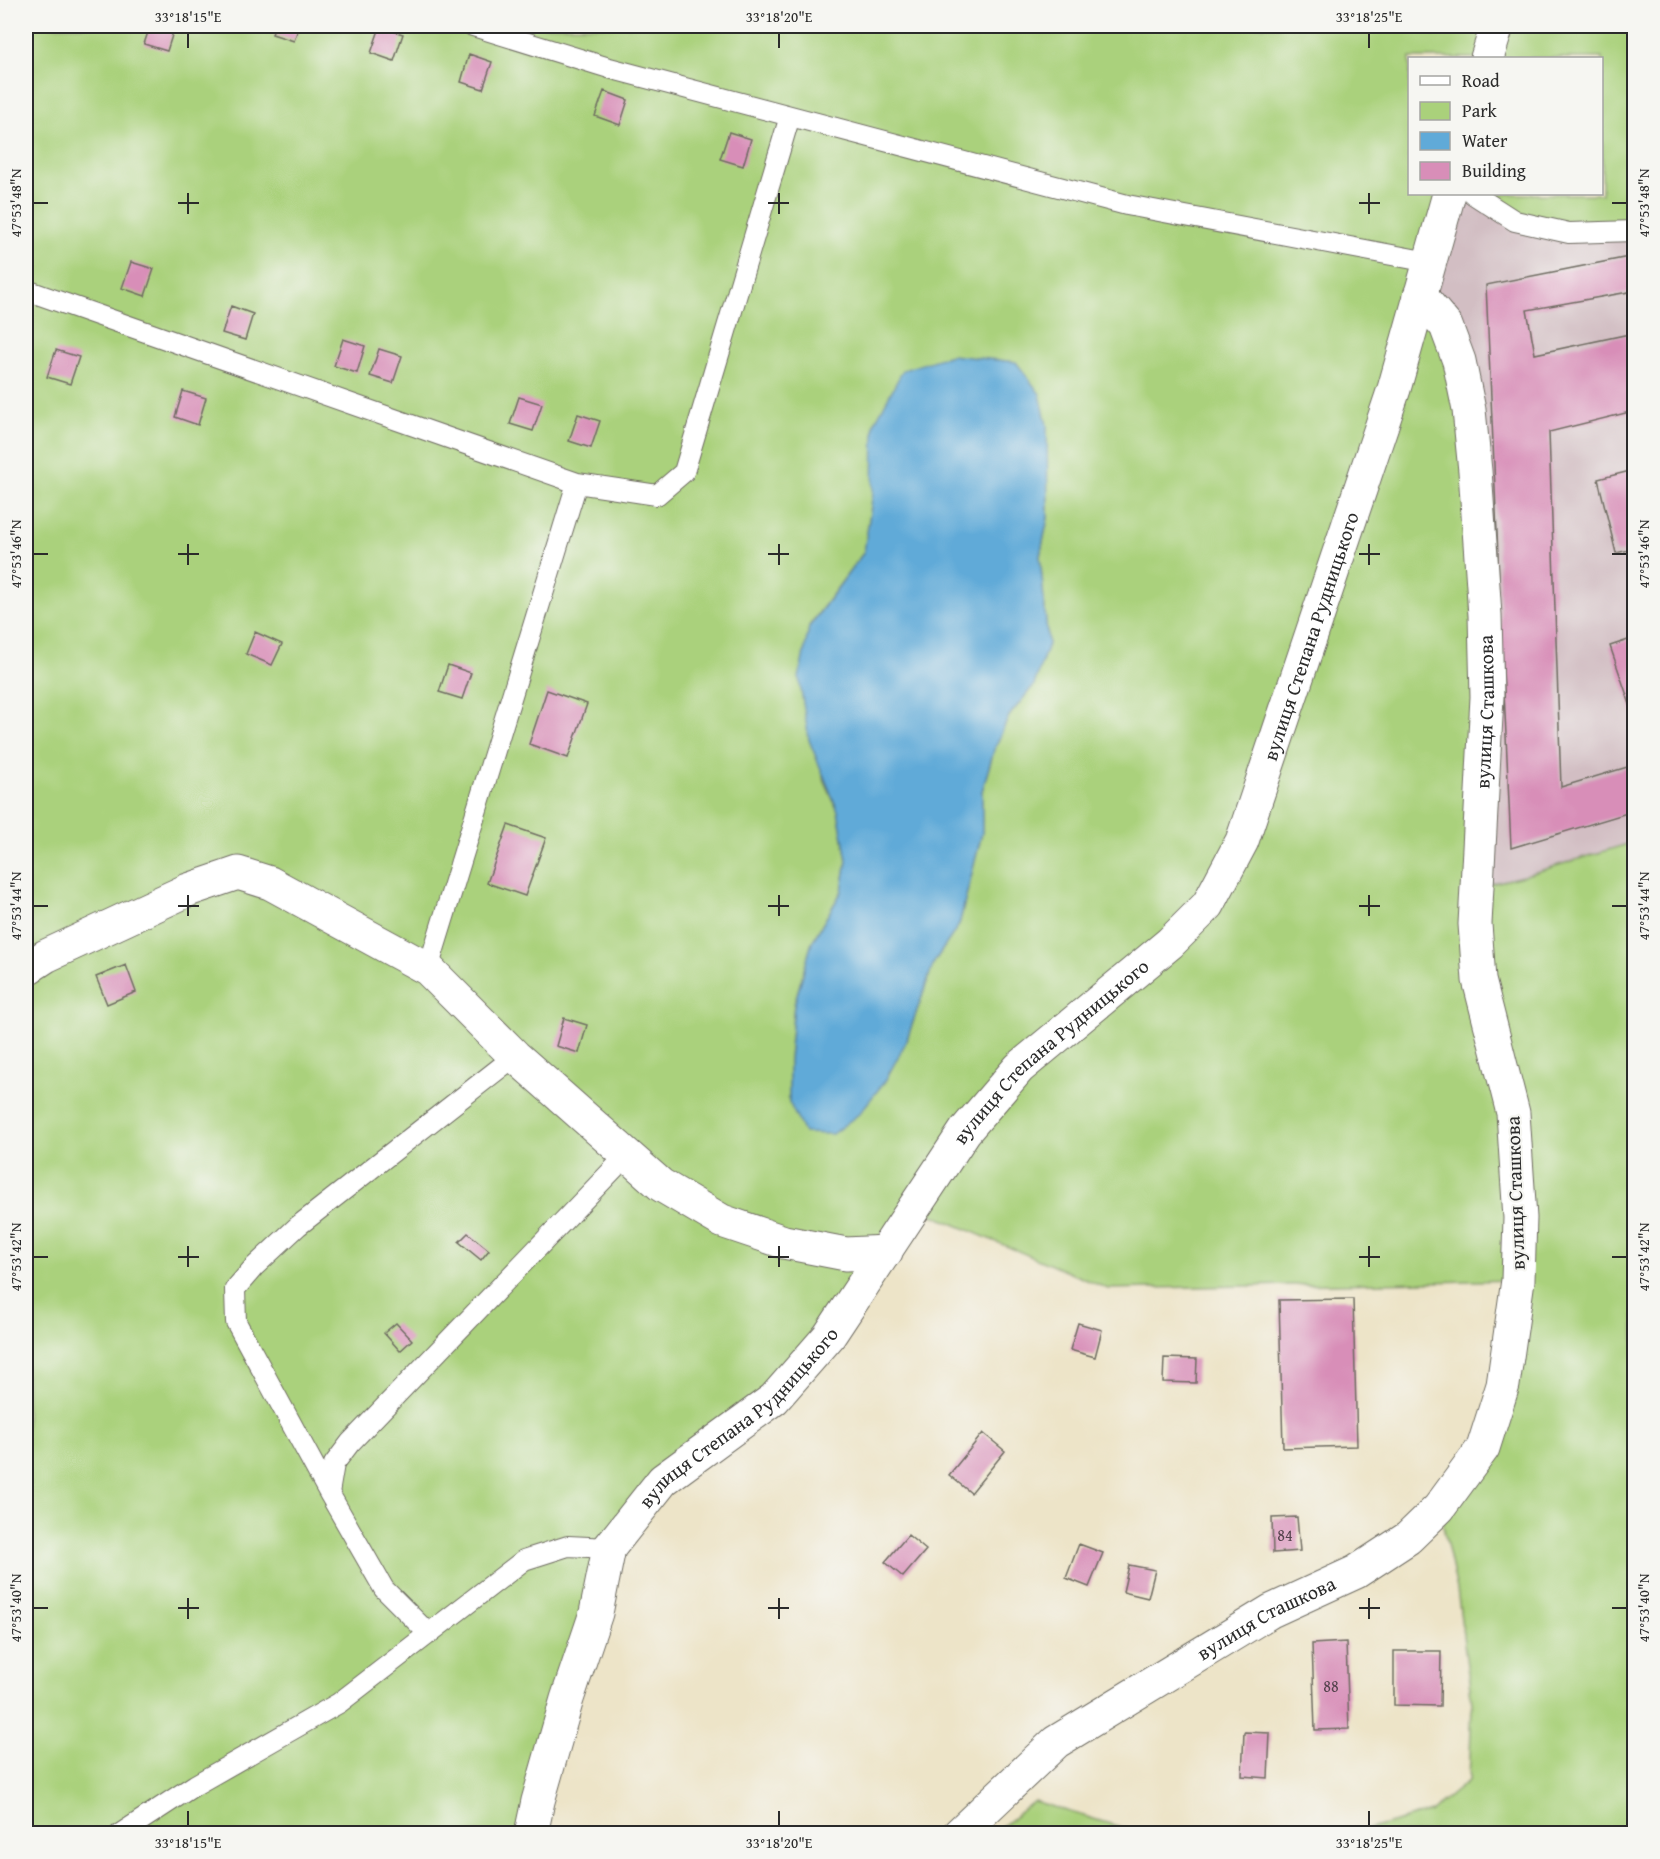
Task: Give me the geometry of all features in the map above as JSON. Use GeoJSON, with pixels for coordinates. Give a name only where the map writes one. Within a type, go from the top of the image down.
{"type":"FeatureCollection","features":[{"type":"Feature","properties":{"kind":"street"},"geometry":{"type":"LineString","coordinates":[[1487,57],[1497,26]]}},
{"type":"Feature","properties":{"kind":"street","name":"вулиця Степана Рудницького"},"geometry":{"type":"LineString","coordinates":[[531,1833],[567,1699],[596,1613],[609,1548],[663,1480],[774,1399],[829,1336],[964,1131],[1019,1068],[1170,943],[1208,905],[1242,841],[1394,389],[1449,195]]}},
{"type":"Feature","properties":{"kind":"street","name":"вулиця Сташкова"},"geometry":{"type":"LineString","coordinates":[[959,1833],[1056,1742],[1271,1611],[1356,1572],[1408,1538],[1439,1508],[1483,1448],[1503,1385],[1518,1280],[1520,1218],[1513,1113],[1479,980],[1475,924],[1487,697],[1485,615],[1475,471],[1469,410],[1460,361],[1446,326],[1420,295]]}},
{"type":"Feature","properties":{"kind":"street"},"geometry":{"type":"LineString","coordinates":[[26,969],[46,956],[188,890],[238,873],[270,883],[428,969],[515,1056],[661,1185],[722,1221],[784,1242],[846,1254],[886,1252]]}},
{"type":"Feature","properties":{"kind":"lane"},"geometry":{"type":"LineString","coordinates":[[473,26],[609,68],[1126,205],[1429,262]]}},
{"type":"Feature","properties":{"kind":"lane"},"geometry":{"type":"LineString","coordinates":[[26,290],[577,483],[657,495],[684,472],[790,116]]}},
{"type":"Feature","properties":{"kind":"lane"},"geometry":{"type":"LineString","coordinates":[[1475,195],[1515,221],[1569,233],[1635,231]]}},
{"type":"Feature","properties":{"kind":"lane"},"geometry":{"type":"LineString","coordinates":[[428,969],[577,483]]}},
{"type":"Feature","properties":{"kind":"lane"},"geometry":{"type":"LineString","coordinates":[[429,1634],[384,1589],[328,1493],[236,1322],[235,1289],[254,1267],[298,1226],[515,1056]]}},
{"type":"Feature","properties":{"kind":"lane"},"geometry":{"type":"LineString","coordinates":[[328,1493],[334,1464],[350,1443],[627,1155]]}},
{"type":"Feature","properties":{"kind":"lane"},"geometry":{"type":"LineString","coordinates":[[120,1833],[195,1785],[339,1702],[524,1560],[568,1546],[609,1548]]}},
{"type":"Feature","properties":{"kind":"shaded area"},"geometry":{"type":"Polygon","coordinates":[[[1449,195],[1634,231],[1634,842],[1523,876],[1476,887],[1420,295],[1449,195]]]}},
{"type":"Feature","properties":{"kind":"green space"},"geometry":{"type":"Polygon","coordinates":[[[26,26],[1634,26],[1634,231],[1569,233],[1475,195],[1603,195],[1603,57],[1408,57],[1408,195],[1449,195],[1420,295],[1469,410],[1477,887],[1523,876],[1634,842],[1634,1833],[1356,1833],[1431,1812],[1469,1780],[1472,1704],[1457,1589],[1439,1508],[1483,1448],[1518,1280],[1108,1289],[916,1208],[829,1336],[629,1520],[531,1833],[26,1834],[26,26]],[[1047,475],[873,493],[864,552],[809,626],[823,778],[838,811],[847,860],[842,891],[812,942],[794,1005],[789,1060],[789,1102],[906,1042],[934,962],[959,925],[982,833],[982,791],[994,750],[1009,716],[1034,685],[1048,644],[1040,556],[1048,518],[1047,475]]]}},
{"type":"Feature","properties":{"kind":"green space"},"geometry":{"type":"Polygon","coordinates":[[[1034,1801],[1140,1833],[994,1833],[1034,1801]]]}},
{"type":"Feature","properties":{"kind":"water"},"geometry":{"type":"Polygon","coordinates":[[[951,355],[1016,362],[1040,394],[1047,425],[1048,518],[1040,556],[1048,644],[1034,685],[1009,716],[994,750],[982,791],[982,833],[959,925],[934,962],[906,1042],[885,1081],[859,1114],[832,1134],[804,1133],[789,1102],[789,1060],[794,1005],[812,942],[842,891],[847,860],[838,811],[809,740],[799,678],[809,627],[864,552],[873,493],[874,424],[903,370],[951,355]]]}},
{"type":"Feature","properties":{"kind":"building"},"geometry":{"type":"Polygon","coordinates":[[[150,26],[175,26],[167,51],[144,44],[150,26]]]}},
{"type":"Feature","properties":{"kind":"building"},"geometry":{"type":"Polygon","coordinates":[[[275,26],[299,26],[294,41],[272,34],[275,26]]]}},
{"type":"Feature","properties":{"kind":"building"},"geometry":{"type":"Polygon","coordinates":[[[380,27],[403,34],[394,61],[371,53],[380,27]]]}},
{"type":"Feature","properties":{"kind":"building"},"geometry":{"type":"Polygon","coordinates":[[[469,54],[492,62],[483,89],[461,82],[469,54]]]}},
{"type":"Feature","properties":{"kind":"building"},"geometry":{"type":"Polygon","coordinates":[[[604,91],[628,100],[620,125],[595,116],[604,91]]]}},
{"type":"Feature","properties":{"kind":"building"},"geometry":{"type":"Polygon","coordinates":[[[729,132],[751,139],[743,166],[720,159],[729,132]]]}},
{"type":"Feature","properties":{"kind":"building"},"geometry":{"type":"Polygon","coordinates":[[[1634,256],[1634,291],[1527,310],[1535,354],[1634,333],[1634,411],[1549,432],[1561,787],[1634,765],[1634,811],[1511,848],[1486,285],[1634,256]]]}},
{"type":"Feature","properties":{"kind":"building"},"geometry":{"type":"Polygon","coordinates":[[[131,262],[154,269],[145,296],[122,288],[131,262]]]}},
{"type":"Feature","properties":{"kind":"building"},"geometry":{"type":"Polygon","coordinates":[[[231,306],[253,314],[245,340],[222,333],[231,306]]]}},
{"type":"Feature","properties":{"kind":"building"},"geometry":{"type":"Polygon","coordinates":[[[343,339],[365,346],[357,373],[334,366],[343,339]]]}},
{"type":"Feature","properties":{"kind":"building"},"geometry":{"type":"Polygon","coordinates":[[[379,349],[402,356],[393,383],[370,376],[379,349]]]}},
{"type":"Feature","properties":{"kind":"building"},"geometry":{"type":"Polygon","coordinates":[[[56,350],[79,357],[70,384],[47,377],[56,350]]]}},
{"type":"Feature","properties":{"kind":"building"},"geometry":{"type":"Polygon","coordinates":[[[183,391],[206,398],[198,425],[175,417],[183,391]]]}},
{"type":"Feature","properties":{"kind":"building"},"geometry":{"type":"Polygon","coordinates":[[[519,397],[542,404],[533,431],[510,424],[519,397]]]}},
{"type":"Feature","properties":{"kind":"building"},"geometry":{"type":"Polygon","coordinates":[[[578,414],[600,421],[591,448],[569,441],[578,414]]]}},
{"type":"Feature","properties":{"kind":"building"},"geometry":{"type":"Polygon","coordinates":[[[1634,470],[1634,549],[1616,553],[1598,479],[1634,470]]]}},
{"type":"Feature","properties":{"kind":"building"},"geometry":{"type":"Polygon","coordinates":[[[255,632],[282,644],[272,665],[246,654],[255,632]]]}},
{"type":"Feature","properties":{"kind":"building"},"geometry":{"type":"Polygon","coordinates":[[[1634,638],[1634,716],[1610,646],[1634,638]]]}},
{"type":"Feature","properties":{"kind":"building"},"geometry":{"type":"Polygon","coordinates":[[[448,665],[471,673],[462,699],[439,692],[448,665]]]}},
{"type":"Feature","properties":{"kind":"building"},"geometry":{"type":"Polygon","coordinates":[[[547,690],[587,704],[568,758],[529,744],[547,690]]]}},
{"type":"Feature","properties":{"kind":"building"},"geometry":{"type":"Polygon","coordinates":[[[508,825],[546,838],[525,896],[487,883],[508,825]]]}},
{"type":"Feature","properties":{"kind":"building"},"geometry":{"type":"Polygon","coordinates":[[[126,965],[136,992],[107,1004],[96,977],[126,965]]]}},
{"type":"Feature","properties":{"kind":"building"},"geometry":{"type":"Polygon","coordinates":[[[564,1018],[587,1025],[579,1053],[556,1046],[564,1018]]]}},
{"type":"Feature","properties":{"kind":"building"},"geometry":{"type":"Polygon","coordinates":[[[468,1233],[489,1250],[481,1260],[459,1242],[468,1233]]]}},
{"type":"Feature","properties":{"kind":"building"},"geometry":{"type":"Polygon","coordinates":[[[1353,1299],[1357,1446],[1283,1448],[1279,1300],[1353,1299]]]}},
{"type":"Feature","properties":{"kind":"building"},"geometry":{"type":"Polygon","coordinates":[[[396,1323],[412,1340],[400,1351],[384,1333],[396,1323]]]}},
{"type":"Feature","properties":{"kind":"building"},"geometry":{"type":"Polygon","coordinates":[[[1078,1323],[1102,1330],[1095,1357],[1070,1350],[1078,1323]]]}},
{"type":"Feature","properties":{"kind":"building"},"geometry":{"type":"Polygon","coordinates":[[[1164,1358],[1197,1359],[1196,1383],[1163,1382],[1164,1358]]]}},
{"type":"Feature","properties":{"kind":"building"},"geometry":{"type":"Polygon","coordinates":[[[983,1433],[1005,1451],[971,1493],[949,1475],[983,1433]]]}},
{"type":"Feature","properties":{"kind":"building"},"geometry":{"type":"Polygon","coordinates":[[[1297,1517],[1300,1551],[1273,1553],[1272,1518],[1297,1517]]]}},
{"type":"Feature","properties":{"kind":"building"},"geometry":{"type":"Polygon","coordinates":[[[908,1535],[926,1550],[903,1577],[885,1562],[908,1535]]]}},
{"type":"Feature","properties":{"kind":"building"},"geometry":{"type":"Polygon","coordinates":[[[1079,1544],[1103,1553],[1089,1587],[1066,1578],[1079,1544]]]}},
{"type":"Feature","properties":{"kind":"building"},"geometry":{"type":"Polygon","coordinates":[[[1129,1565],[1155,1570],[1148,1598],[1123,1592],[1129,1565]]]}},
{"type":"Feature","properties":{"kind":"building"},"geometry":{"type":"Polygon","coordinates":[[[1346,1642],[1349,1729],[1315,1730],[1312,1644],[1346,1642]]]}},
{"type":"Feature","properties":{"kind":"building"},"geometry":{"type":"Polygon","coordinates":[[[1394,1651],[1441,1651],[1440,1706],[1394,1705],[1394,1651]]]}},
{"type":"Feature","properties":{"kind":"building"},"geometry":{"type":"Polygon","coordinates":[[[1244,1732],[1270,1733],[1268,1778],[1242,1776],[1244,1732]]]}}]}
